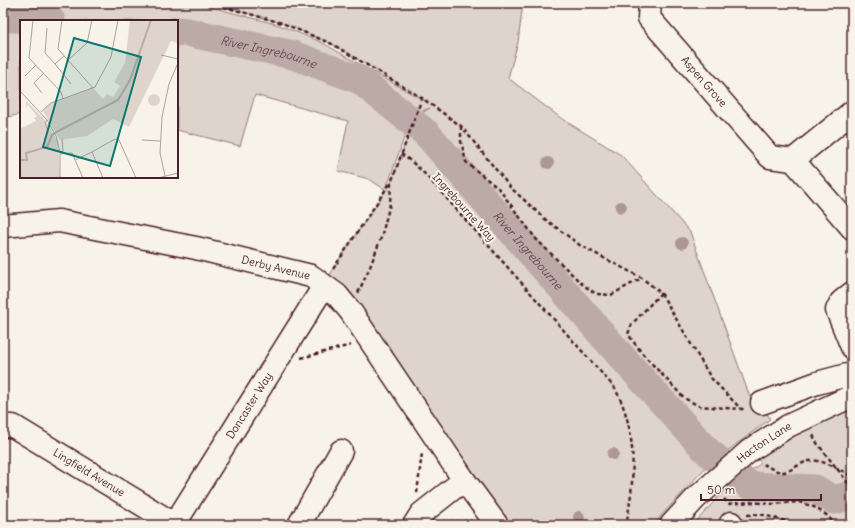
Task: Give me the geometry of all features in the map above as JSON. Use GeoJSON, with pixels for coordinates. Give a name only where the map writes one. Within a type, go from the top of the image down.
{"type":"FeatureCollection","features":[{"type":"Feature","properties":{"kind":"street","name":"Aspen Grove"},"geometry":{"type":"LineString","coordinates":[[650,3],[649,18],[770,156],[793,160]]}},
{"type":"Feature","properties":{"kind":"street"},"geometry":{"type":"LineString","coordinates":[[852,112],[793,160],[852,228]]}},
{"type":"Feature","properties":{"kind":"street","name":"Derby Avenue"},"geometry":{"type":"LineString","coordinates":[[3,226],[59,221],[196,248],[311,276],[338,295],[351,312],[464,480],[497,525]]}},
{"type":"Feature","properties":{"kind":"street","name":"Doncaster Way"},"geometry":{"type":"LineString","coordinates":[[174,524],[324,286]]}},
{"type":"Feature","properties":{"kind":"street"},"geometry":{"type":"LineString","coordinates":[[852,293],[841,302],[837,310],[852,347]]}},
{"type":"Feature","properties":{"kind":"street"},"geometry":{"type":"LineString","coordinates":[[762,404],[817,383],[847,375],[852,383]]}},
{"type":"Feature","properties":{"kind":"street","name":"Hacton Lane"},"geometry":{"type":"LineString","coordinates":[[672,525],[696,498],[721,484],[749,452],[788,426],[852,396]]}},
{"type":"Feature","properties":{"kind":"street","name":"Lingfield Avenue"},"geometry":{"type":"LineString","coordinates":[[3,426],[13,426],[174,524]]}},
{"type":"Feature","properties":{"kind":"street"},"geometry":{"type":"LineString","coordinates":[[299,525],[341,452]]}},
{"type":"Feature","properties":{"kind":"street"},"geometry":{"type":"LineString","coordinates":[[414,525],[421,514],[464,480]]}},
{"type":"Feature","properties":{"kind":"path"},"geometry":{"type":"LineString","coordinates":[[210,3],[282,23],[332,44],[422,98],[461,126],[510,187],[545,219],[581,246],[642,278],[661,293],[711,378],[741,409]]}},
{"type":"Feature","properties":{"kind":"path"},"geometry":{"type":"LineString","coordinates":[[324,286],[336,264],[391,183],[422,98]]}},
{"type":"Feature","properties":{"kind":"path"},"geometry":{"type":"LineString","coordinates":[[461,126],[461,141],[466,162],[498,189],[536,239],[582,284],[596,294],[611,295],[642,278]]}},
{"type":"Feature","properties":{"kind":"path","name":"Ingrebourne Way"},"geometry":{"type":"LineString","coordinates":[[401,154],[424,173],[614,388],[621,398],[626,411],[630,434],[633,467],[631,501],[626,525]]}},
{"type":"Feature","properties":{"kind":"path"},"geometry":{"type":"LineString","coordinates":[[351,312],[358,308],[354,301],[381,238],[390,204],[391,183]]}},
{"type":"Feature","properties":{"kind":"path"},"geometry":{"type":"LineString","coordinates":[[661,293],[632,324],[628,334],[641,352],[684,398],[699,406],[741,409],[762,404]]}},
{"type":"Feature","properties":{"kind":"path"},"geometry":{"type":"LineString","coordinates":[[276,364],[371,340]]}},
{"type":"Feature","properties":{"kind":"path"},"geometry":{"type":"LineString","coordinates":[[804,418],[817,443],[852,488]]}},
{"type":"Feature","properties":{"kind":"path"},"geometry":{"type":"LineString","coordinates":[[749,452],[761,463],[774,470],[784,472],[792,469],[798,464],[808,461],[818,461],[837,468],[852,476]]}},
{"type":"Feature","properties":{"kind":"path"},"geometry":{"type":"LineString","coordinates":[[721,484],[729,504],[750,502],[773,504],[799,502],[814,507],[828,516],[835,525]]}},
{"type":"Feature","properties":{"kind":"path"},"geometry":{"type":"LineString","coordinates":[[731,524],[748,515],[760,514],[799,525]]}},
{"type":"Feature","properties":{"kind":"path"},"geometry":{"type":"LineString","coordinates":[[782,525],[788,522]]}},
{"type":"Feature","properties":{"kind":"shaded area"},"geometry":{"type":"Polygon","coordinates":[[[3,3],[196,3],[279,25],[321,42],[428,103],[332,44],[282,23],[210,3],[523,3],[518,42],[508,78],[562,119],[621,155],[690,232],[751,400],[759,398],[770,419],[706,467],[654,525],[497,525],[324,286],[336,264],[391,183],[415,117],[430,108],[412,115],[389,181],[384,189],[369,179],[338,171],[348,121],[255,95],[240,146],[178,130],[178,20],[20,20],[20,114],[3,118],[3,3]]]}},
{"type":"Feature","properties":{"kind":"shaded area"},"geometry":{"type":"Polygon","coordinates":[[[852,396],[852,525],[693,525],[721,494],[761,463],[749,451],[852,396]]]}},
{"type":"Feature","properties":{"kind":"waterway","name":"River Ingrebourne"},"geometry":{"type":"LineString","coordinates":[[3,17],[39,20]]}},
{"type":"Feature","properties":{"kind":"waterway","name":"River Ingrebourne"},"geometry":{"type":"LineString","coordinates":[[178,31],[293,55],[360,80],[427,134],[621,356],[707,451],[750,486],[815,489],[834,500],[852,496]]}}]}
